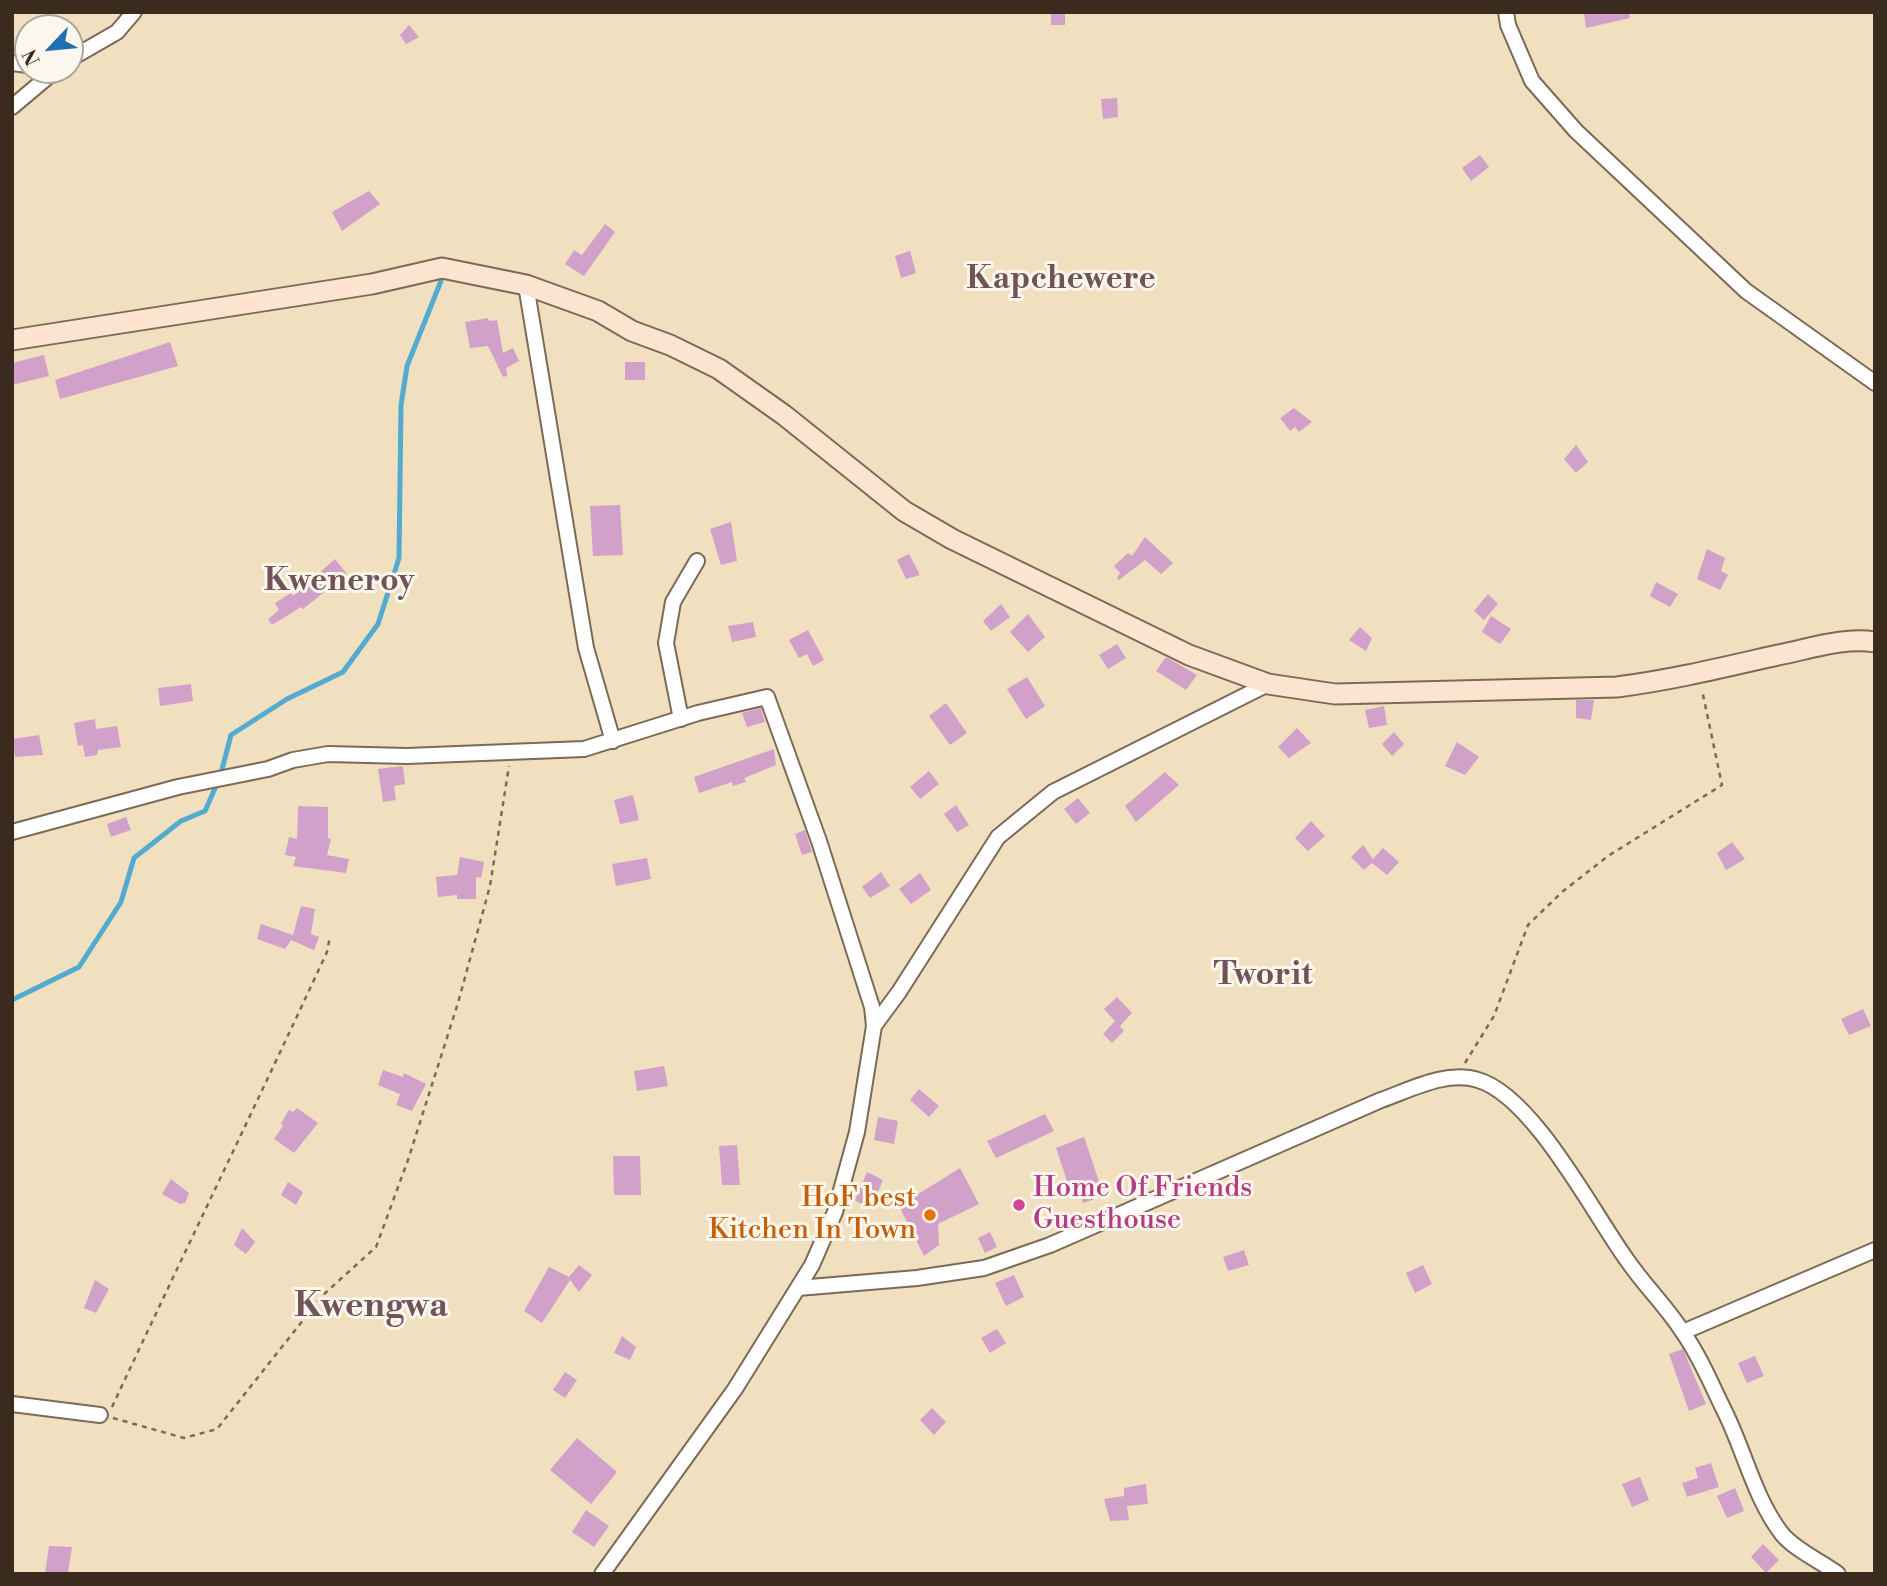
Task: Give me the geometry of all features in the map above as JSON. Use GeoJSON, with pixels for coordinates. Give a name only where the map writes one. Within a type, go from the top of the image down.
{"type":"FeatureCollection","features":[{"type":"Feature","properties":{"kind":"street"},"geometry":{"type":"LineString","coordinates":[[84,52],[117,32],[134,12]]}},
{"type":"Feature","properties":{"kind":"street"},"geometry":{"type":"LineString","coordinates":[[1506,12],[1508,25],[1532,81],[1576,131],[1746,291],[1875,383]]}},
{"type":"Feature","properties":{"kind":"street"},"geometry":{"type":"LineString","coordinates":[[12,107],[39,84]]}},
{"type":"Feature","properties":{"kind":"street"},"geometry":{"type":"LineString","coordinates":[[12,340],[372,284],[442,268],[526,285],[598,311],[632,331],[670,345],[719,369],[784,415],[905,511],[993,561],[1189,655],[1268,684],[1335,694],[1618,687],[1699,673],[1828,644],[1861,640],[1875,642]]}},
{"type":"Feature","properties":{"kind":"street"},"geometry":{"type":"LineString","coordinates":[[526,285],[586,648],[613,741]]}},
{"type":"Feature","properties":{"kind":"street"},"geometry":{"type":"LineString","coordinates":[[681,719],[666,643],[673,602],[697,561]]}},
{"type":"Feature","properties":{"kind":"street"},"geometry":{"type":"LineString","coordinates":[[874,1026],[900,992],[998,837],[1021,816],[1053,792],[1268,684]]}},
{"type":"Feature","properties":{"kind":"street"},"geometry":{"type":"LineString","coordinates":[[12,832],[207,781],[328,754],[407,756],[584,750],[681,719],[767,698],[819,841],[873,1007],[874,1026],[857,1132],[835,1212],[812,1265],[735,1389],[601,1574]]}},
{"type":"Feature","properties":{"kind":"street"},"geometry":{"type":"LineString","coordinates":[[798,1288],[917,1278],[984,1268],[1050,1245],[1381,1100],[1438,1080],[1459,1076],[1478,1080],[1500,1089],[1522,1110],[1562,1162],[1628,1262],[1683,1332],[1724,1408],[1762,1503],[1784,1537],[1839,1574]]}},
{"type":"Feature","properties":{"kind":"street"},"geometry":{"type":"LineString","coordinates":[[1683,1332],[1875,1250]]}},
{"type":"Feature","properties":{"kind":"street"},"geometry":{"type":"LineString","coordinates":[[12,1404],[100,1415]]}},
{"type":"Feature","properties":{"kind":"path"},"geometry":{"type":"LineString","coordinates":[[1459,1076],[1494,1016],[1528,925],[1562,892],[1608,856],[1722,785],[1699,673]]}},
{"type":"Feature","properties":{"kind":"path"},"geometry":{"type":"LineString","coordinates":[[330,936],[327,952],[108,1417],[184,1438],[216,1429],[323,1295],[376,1247],[408,1160],[458,1003],[489,886],[512,752]]}},
{"type":"Feature","properties":{"kind":"building"},"geometry":{"type":"Polygon","coordinates":[[[1051,12],[1065,12],[1065,25],[1051,25],[1051,12]]]}},
{"type":"Feature","properties":{"kind":"building"},"geometry":{"type":"Polygon","coordinates":[[[1584,12],[1629,12],[1630,18],[1586,28],[1584,12]]]}},
{"type":"Feature","properties":{"kind":"building"},"geometry":{"type":"Polygon","coordinates":[[[409,25],[419,37],[406,44],[400,35],[409,25]]]}},
{"type":"Feature","properties":{"kind":"building"},"geometry":{"type":"Polygon","coordinates":[[[1117,98],[1118,117],[1103,119],[1101,99],[1117,98]]]}},
{"type":"Feature","properties":{"kind":"building"},"geometry":{"type":"Polygon","coordinates":[[[1480,155],[1489,167],[1471,181],[1462,168],[1480,155]]]}},
{"type":"Feature","properties":{"kind":"building"},"geometry":{"type":"Polygon","coordinates":[[[369,191],[380,204],[342,231],[332,212],[369,191]]]}},
{"type":"Feature","properties":{"kind":"building"},"geometry":{"type":"Polygon","coordinates":[[[605,224],[615,232],[584,276],[565,264],[574,250],[582,255],[605,224]]]}},
{"type":"Feature","properties":{"kind":"building"},"geometry":{"type":"Polygon","coordinates":[[[910,251],[916,273],[901,278],[895,256],[910,251]]]}},
{"type":"Feature","properties":{"kind":"building"},"geometry":{"type":"Polygon","coordinates":[[[488,318],[489,321],[497,320],[503,353],[513,348],[519,361],[506,368],[507,376],[503,377],[488,346],[470,348],[465,322],[488,318]]]}},
{"type":"Feature","properties":{"kind":"building"},"geometry":{"type":"Polygon","coordinates":[[[170,342],[178,366],[60,399],[55,380],[170,342]]]}},
{"type":"Feature","properties":{"kind":"building"},"geometry":{"type":"Polygon","coordinates":[[[44,355],[49,376],[12,385],[12,363],[44,355]]]}},
{"type":"Feature","properties":{"kind":"building"},"geometry":{"type":"Polygon","coordinates":[[[625,362],[645,362],[645,380],[625,380],[625,362]]]}},
{"type":"Feature","properties":{"kind":"building"},"geometry":{"type":"Polygon","coordinates":[[[1294,408],[1312,422],[1299,432],[1295,427],[1290,431],[1280,418],[1294,408]]]}},
{"type":"Feature","properties":{"kind":"building"},"geometry":{"type":"Polygon","coordinates":[[[1576,445],[1588,462],[1576,473],[1564,459],[1576,445]]]}},
{"type":"Feature","properties":{"kind":"building"},"geometry":{"type":"Polygon","coordinates":[[[620,505],[623,555],[593,556],[590,506],[620,505]]]}},
{"type":"Feature","properties":{"kind":"building"},"geometry":{"type":"Polygon","coordinates":[[[731,522],[737,561],[721,565],[710,529],[731,522]]]}},
{"type":"Feature","properties":{"kind":"building"},"geometry":{"type":"Polygon","coordinates":[[[1145,537],[1173,563],[1161,574],[1145,560],[1119,580],[1117,578],[1120,573],[1114,566],[1128,553],[1132,556],[1145,537]]]}},
{"type":"Feature","properties":{"kind":"building"},"geometry":{"type":"Polygon","coordinates":[[[1707,549],[1725,558],[1721,571],[1728,575],[1720,590],[1697,579],[1707,549]]]}},
{"type":"Feature","properties":{"kind":"building"},"geometry":{"type":"Polygon","coordinates":[[[909,554],[920,575],[906,579],[897,560],[909,554]]]}},
{"type":"Feature","properties":{"kind":"building"},"geometry":{"type":"Polygon","coordinates":[[[335,559],[347,574],[303,609],[301,607],[272,625],[268,619],[279,610],[275,603],[291,593],[293,596],[335,559]]]}},
{"type":"Feature","properties":{"kind":"building"},"geometry":{"type":"Polygon","coordinates":[[[1656,582],[1678,594],[1670,607],[1650,596],[1656,582]]]}},
{"type":"Feature","properties":{"kind":"building"},"geometry":{"type":"Polygon","coordinates":[[[1488,594],[1498,604],[1484,620],[1474,611],[1488,594]]]}},
{"type":"Feature","properties":{"kind":"building"},"geometry":{"type":"Polygon","coordinates":[[[1001,604],[1010,617],[991,631],[983,621],[1001,604]]]}},
{"type":"Feature","properties":{"kind":"building"},"geometry":{"type":"Polygon","coordinates":[[[1028,614],[1045,637],[1028,652],[1010,632],[1028,614]]]}},
{"type":"Feature","properties":{"kind":"building"},"geometry":{"type":"Polygon","coordinates":[[[1491,616],[1511,629],[1500,644],[1482,632],[1491,616]]]}},
{"type":"Feature","properties":{"kind":"building"},"geometry":{"type":"Polygon","coordinates":[[[753,622],[756,637],[732,642],[728,626],[753,622]]]}},
{"type":"Feature","properties":{"kind":"building"},"geometry":{"type":"Polygon","coordinates":[[[1360,627],[1372,638],[1366,651],[1349,640],[1360,627]]]}},
{"type":"Feature","properties":{"kind":"building"},"geometry":{"type":"Polygon","coordinates":[[[808,630],[824,660],[813,666],[807,654],[799,658],[789,640],[808,630]]]}},
{"type":"Feature","properties":{"kind":"building"},"geometry":{"type":"Polygon","coordinates":[[[1117,644],[1126,658],[1108,669],[1099,655],[1117,644]]]}},
{"type":"Feature","properties":{"kind":"building"},"geometry":{"type":"Polygon","coordinates":[[[1166,657],[1197,675],[1186,690],[1156,671],[1166,657]]]}},
{"type":"Feature","properties":{"kind":"building"},"geometry":{"type":"Polygon","coordinates":[[[1027,677],[1045,706],[1026,719],[1007,689],[1027,677]]]}},
{"type":"Feature","properties":{"kind":"building"},"geometry":{"type":"Polygon","coordinates":[[[191,684],[193,701],[160,706],[158,688],[191,684]]]}},
{"type":"Feature","properties":{"kind":"building"},"geometry":{"type":"Polygon","coordinates":[[[1576,700],[1594,700],[1591,720],[1576,718],[1576,700]]]}},
{"type":"Feature","properties":{"kind":"building"},"geometry":{"type":"Polygon","coordinates":[[[946,703],[967,733],[950,745],[929,716],[946,703]]]}},
{"type":"Feature","properties":{"kind":"building"},"geometry":{"type":"Polygon","coordinates":[[[1384,706],[1387,725],[1369,728],[1365,710],[1384,706]]]}},
{"type":"Feature","properties":{"kind":"building"},"geometry":{"type":"Polygon","coordinates":[[[761,708],[765,722],[747,727],[742,713],[761,708]]]}},
{"type":"Feature","properties":{"kind":"building"},"geometry":{"type":"Polygon","coordinates":[[[95,719],[96,729],[117,726],[121,747],[98,750],[97,755],[85,757],[83,745],[78,746],[74,723],[95,719]]]}},
{"type":"Feature","properties":{"kind":"building"},"geometry":{"type":"Polygon","coordinates":[[[1297,728],[1311,743],[1289,758],[1278,747],[1297,728]]]}},
{"type":"Feature","properties":{"kind":"building"},"geometry":{"type":"Polygon","coordinates":[[[1394,732],[1404,744],[1392,756],[1382,744],[1394,732]]]}},
{"type":"Feature","properties":{"kind":"building"},"geometry":{"type":"Polygon","coordinates":[[[39,735],[43,755],[15,757],[13,739],[39,735]]]}},
{"type":"Feature","properties":{"kind":"building"},"geometry":{"type":"Polygon","coordinates":[[[1457,742],[1479,757],[1465,775],[1445,766],[1457,742]]]}},
{"type":"Feature","properties":{"kind":"building"},"geometry":{"type":"Polygon","coordinates":[[[774,749],[776,765],[744,778],[746,782],[733,786],[732,782],[699,793],[694,777],[774,749]]]}},
{"type":"Feature","properties":{"kind":"building"},"geometry":{"type":"Polygon","coordinates":[[[403,766],[405,784],[394,786],[396,800],[383,802],[378,769],[403,766]]]}},
{"type":"Feature","properties":{"kind":"building"},"geometry":{"type":"Polygon","coordinates":[[[929,771],[939,784],[920,799],[910,787],[929,771]]]}},
{"type":"Feature","properties":{"kind":"building"},"geometry":{"type":"Polygon","coordinates":[[[1165,772],[1179,785],[1136,822],[1125,806],[1165,772]]]}},
{"type":"Feature","properties":{"kind":"building"},"geometry":{"type":"Polygon","coordinates":[[[633,795],[639,820],[620,824],[614,800],[633,795]]]}},
{"type":"Feature","properties":{"kind":"building"},"geometry":{"type":"Polygon","coordinates":[[[1078,798],[1090,813],[1076,824],[1064,809],[1078,798]]]}},
{"type":"Feature","properties":{"kind":"building"},"geometry":{"type":"Polygon","coordinates":[[[956,805],[969,825],[957,832],[944,814],[956,805]]]}},
{"type":"Feature","properties":{"kind":"building"},"geometry":{"type":"Polygon","coordinates":[[[298,806],[328,807],[328,838],[331,839],[327,855],[349,859],[346,873],[293,866],[296,857],[285,855],[289,837],[297,839],[298,806]]]}},
{"type":"Feature","properties":{"kind":"building"},"geometry":{"type":"Polygon","coordinates":[[[126,817],[131,830],[111,837],[107,824],[126,817]]]}},
{"type":"Feature","properties":{"kind":"building"},"geometry":{"type":"Polygon","coordinates":[[[1311,821],[1325,836],[1308,851],[1295,838],[1311,821]]]}},
{"type":"Feature","properties":{"kind":"building"},"geometry":{"type":"Polygon","coordinates":[[[805,830],[812,852],[802,855],[795,834],[805,830]]]}},
{"type":"Feature","properties":{"kind":"building"},"geometry":{"type":"Polygon","coordinates":[[[1732,842],[1745,859],[1726,870],[1717,853],[1732,842]]]}},
{"type":"Feature","properties":{"kind":"building"},"geometry":{"type":"Polygon","coordinates":[[[1363,845],[1373,859],[1383,848],[1399,862],[1387,875],[1372,863],[1364,870],[1351,857],[1363,845]]]}},
{"type":"Feature","properties":{"kind":"building"},"geometry":{"type":"Polygon","coordinates":[[[460,857],[484,862],[481,878],[476,877],[476,899],[457,899],[457,895],[438,897],[436,877],[457,875],[460,857]]]}},
{"type":"Feature","properties":{"kind":"building"},"geometry":{"type":"Polygon","coordinates":[[[647,858],[651,879],[616,886],[612,864],[647,858]]]}},
{"type":"Feature","properties":{"kind":"building"},"geometry":{"type":"Polygon","coordinates":[[[881,872],[890,886],[870,898],[862,887],[881,872]]]}},
{"type":"Feature","properties":{"kind":"building"},"geometry":{"type":"Polygon","coordinates":[[[920,873],[931,890],[911,904],[899,889],[920,873]]]}},
{"type":"Feature","properties":{"kind":"building"},"geometry":{"type":"Polygon","coordinates":[[[301,906],[315,909],[311,934],[319,937],[314,950],[291,940],[285,949],[257,939],[261,924],[293,935],[301,906]]]}},
{"type":"Feature","properties":{"kind":"building"},"geometry":{"type":"Polygon","coordinates":[[[1117,997],[1132,1013],[1120,1026],[1124,1031],[1112,1043],[1103,1034],[1115,1021],[1104,1009],[1117,997]]]}},
{"type":"Feature","properties":{"kind":"building"},"geometry":{"type":"Polygon","coordinates":[[[1863,1009],[1871,1026],[1849,1035],[1841,1019],[1863,1009]]]}},
{"type":"Feature","properties":{"kind":"building"},"geometry":{"type":"Polygon","coordinates":[[[664,1066],[668,1086],[637,1091],[634,1071],[664,1066]]]}},
{"type":"Feature","properties":{"kind":"building"},"geometry":{"type":"Polygon","coordinates":[[[383,1070],[403,1077],[404,1073],[426,1084],[412,1111],[396,1105],[400,1094],[378,1085],[383,1070]]]}},
{"type":"Feature","properties":{"kind":"building"},"geometry":{"type":"Polygon","coordinates":[[[919,1089],[939,1106],[929,1117],[910,1100],[919,1089]]]}},
{"type":"Feature","properties":{"kind":"building"},"geometry":{"type":"Polygon","coordinates":[[[297,1108],[318,1123],[294,1153],[274,1139],[289,1110],[293,1112],[297,1108]]]}},
{"type":"Feature","properties":{"kind":"building"},"geometry":{"type":"Polygon","coordinates":[[[1045,1114],[1054,1131],[996,1158],[987,1141],[1045,1114]]]}},
{"type":"Feature","properties":{"kind":"building"},"geometry":{"type":"Polygon","coordinates":[[[878,1117],[898,1121],[894,1144],[874,1140],[878,1117]]]}},
{"type":"Feature","properties":{"kind":"building"},"geometry":{"type":"Polygon","coordinates":[[[1084,1137],[1104,1196],[1083,1203],[1081,1196],[1073,1199],[1056,1148],[1084,1137]]]}},
{"type":"Feature","properties":{"kind":"building"},"geometry":{"type":"Polygon","coordinates":[[[737,1145],[740,1185],[722,1185],[719,1146],[737,1145]]]}},
{"type":"Feature","properties":{"kind":"building"},"geometry":{"type":"Polygon","coordinates":[[[613,1156],[640,1156],[641,1195],[614,1195],[613,1156]]]}},
{"type":"Feature","properties":{"kind":"building","name":"HoF best Kitchen In Town"},"geometry":{"type":"Polygon","coordinates":[[[960,1168],[979,1204],[938,1224],[939,1245],[924,1256],[899,1206],[960,1168]]]}},
{"type":"Feature","properties":{"kind":"building"},"geometry":{"type":"Polygon","coordinates":[[[867,1172],[883,1180],[870,1210],[855,1200],[867,1172]]]}},
{"type":"Feature","properties":{"kind":"building"},"geometry":{"type":"Polygon","coordinates":[[[171,1179],[189,1193],[185,1203],[180,1204],[162,1194],[171,1179]]]}},
{"type":"Feature","properties":{"kind":"building"},"geometry":{"type":"Polygon","coordinates":[[[288,1182],[303,1192],[296,1205],[281,1195],[288,1182]]]}},
{"type":"Feature","properties":{"kind":"building"},"geometry":{"type":"Polygon","coordinates":[[[242,1228],[255,1242],[246,1254],[234,1245],[242,1228]]]}},
{"type":"Feature","properties":{"kind":"building"},"geometry":{"type":"Polygon","coordinates":[[[990,1232],[997,1247],[985,1253],[978,1238],[990,1232]]]}},
{"type":"Feature","properties":{"kind":"building"},"geometry":{"type":"Polygon","coordinates":[[[1244,1250],[1249,1265],[1228,1271],[1223,1257],[1244,1250]]]}},
{"type":"Feature","properties":{"kind":"building"},"geometry":{"type":"Polygon","coordinates":[[[579,1265],[592,1275],[579,1292],[570,1280],[542,1323],[524,1311],[549,1267],[569,1277],[579,1265]]]}},
{"type":"Feature","properties":{"kind":"building"},"geometry":{"type":"Polygon","coordinates":[[[1423,1265],[1432,1284],[1415,1293],[1406,1273],[1423,1265]]]}},
{"type":"Feature","properties":{"kind":"building"},"geometry":{"type":"Polygon","coordinates":[[[1014,1275],[1024,1297],[1006,1306],[995,1283],[1014,1275]]]}},
{"type":"Feature","properties":{"kind":"building"},"geometry":{"type":"Polygon","coordinates":[[[95,1280],[109,1289],[96,1313],[84,1308],[95,1280]]]}},
{"type":"Feature","properties":{"kind":"building"},"geometry":{"type":"Polygon","coordinates":[[[997,1329],[1006,1343],[990,1353],[981,1338],[997,1329]]]}},
{"type":"Feature","properties":{"kind":"building"},"geometry":{"type":"Polygon","coordinates":[[[622,1336],[636,1347],[630,1360],[614,1353],[622,1336]]]}},
{"type":"Feature","properties":{"kind":"building"},"geometry":{"type":"Polygon","coordinates":[[[1683,1349],[1706,1404],[1689,1411],[1669,1354],[1683,1349]]]}},
{"type":"Feature","properties":{"kind":"building"},"geometry":{"type":"Polygon","coordinates":[[[1755,1356],[1764,1376],[1747,1383],[1738,1363],[1755,1356]]]}},
{"type":"Feature","properties":{"kind":"building"},"geometry":{"type":"Polygon","coordinates":[[[565,1372],[577,1380],[565,1398],[553,1390],[565,1372]]]}},
{"type":"Feature","properties":{"kind":"building"},"geometry":{"type":"Polygon","coordinates":[[[932,1408],[946,1422],[934,1435],[920,1420],[932,1408]]]}},
{"type":"Feature","properties":{"kind":"building"},"geometry":{"type":"Polygon","coordinates":[[[577,1438],[617,1472],[591,1504],[550,1470],[577,1438]]]}},
{"type":"Feature","properties":{"kind":"building"},"geometry":{"type":"Polygon","coordinates":[[[1711,1463],[1719,1487],[1687,1497],[1682,1483],[1698,1478],[1695,1468],[1711,1463]]]}},
{"type":"Feature","properties":{"kind":"building"},"geometry":{"type":"Polygon","coordinates":[[[1640,1477],[1649,1500],[1632,1507],[1622,1484],[1640,1477]]]}},
{"type":"Feature","properties":{"kind":"building"},"geometry":{"type":"Polygon","coordinates":[[[1146,1484],[1148,1504],[1127,1506],[1129,1520],[1110,1521],[1104,1499],[1124,1496],[1124,1488],[1146,1484]]]}},
{"type":"Feature","properties":{"kind":"building"},"geometry":{"type":"Polygon","coordinates":[[[1735,1488],[1744,1511],[1727,1518],[1717,1496],[1735,1488]]]}},
{"type":"Feature","properties":{"kind":"building"},"geometry":{"type":"Polygon","coordinates":[[[586,1510],[609,1526],[594,1547],[572,1532],[586,1510]]]}},
{"type":"Feature","properties":{"kind":"building"},"geometry":{"type":"Polygon","coordinates":[[[1763,1544],[1779,1560],[1766,1573],[1751,1557],[1763,1544]]]}},
{"type":"Feature","properties":{"kind":"building"},"geometry":{"type":"Polygon","coordinates":[[[49,1546],[72,1547],[68,1574],[45,1574],[49,1546]]]}},
{"type":"Feature","properties":{"kind":"waterway"},"geometry":{"type":"LineString","coordinates":[[12,1000],[79,967],[121,902],[134,858],[181,821],[205,811],[220,777],[231,735],[287,699],[343,672],[378,624],[399,558],[401,405],[407,366],[441,281]]}},
{"type":"Feature","properties":{"kind":"place","name":"Home Of Friends Guesthouse"},"geometry":{"type":"Point","coordinates":[1019,1205]}},
{"type":"Feature","properties":{"kind":"place","name":"HoF best Kitchen In Town"},"geometry":{"type":"Point","coordinates":[930,1215]}},
{"type":"Feature","properties":{"kind":"district","name":"Kapchewere"},"geometry":{"type":"Point","coordinates":[1061,280]}},
{"type":"Feature","properties":{"kind":"district","name":"Kweneroy"},"geometry":{"type":"Point","coordinates":[339,582]}},
{"type":"Feature","properties":{"kind":"district","name":"Tworit"},"geometry":{"type":"Point","coordinates":[1263,976]}},
{"type":"Feature","properties":{"kind":"district","name":"Kwengwa"},"geometry":{"type":"Point","coordinates":[371,1308]}}]}
